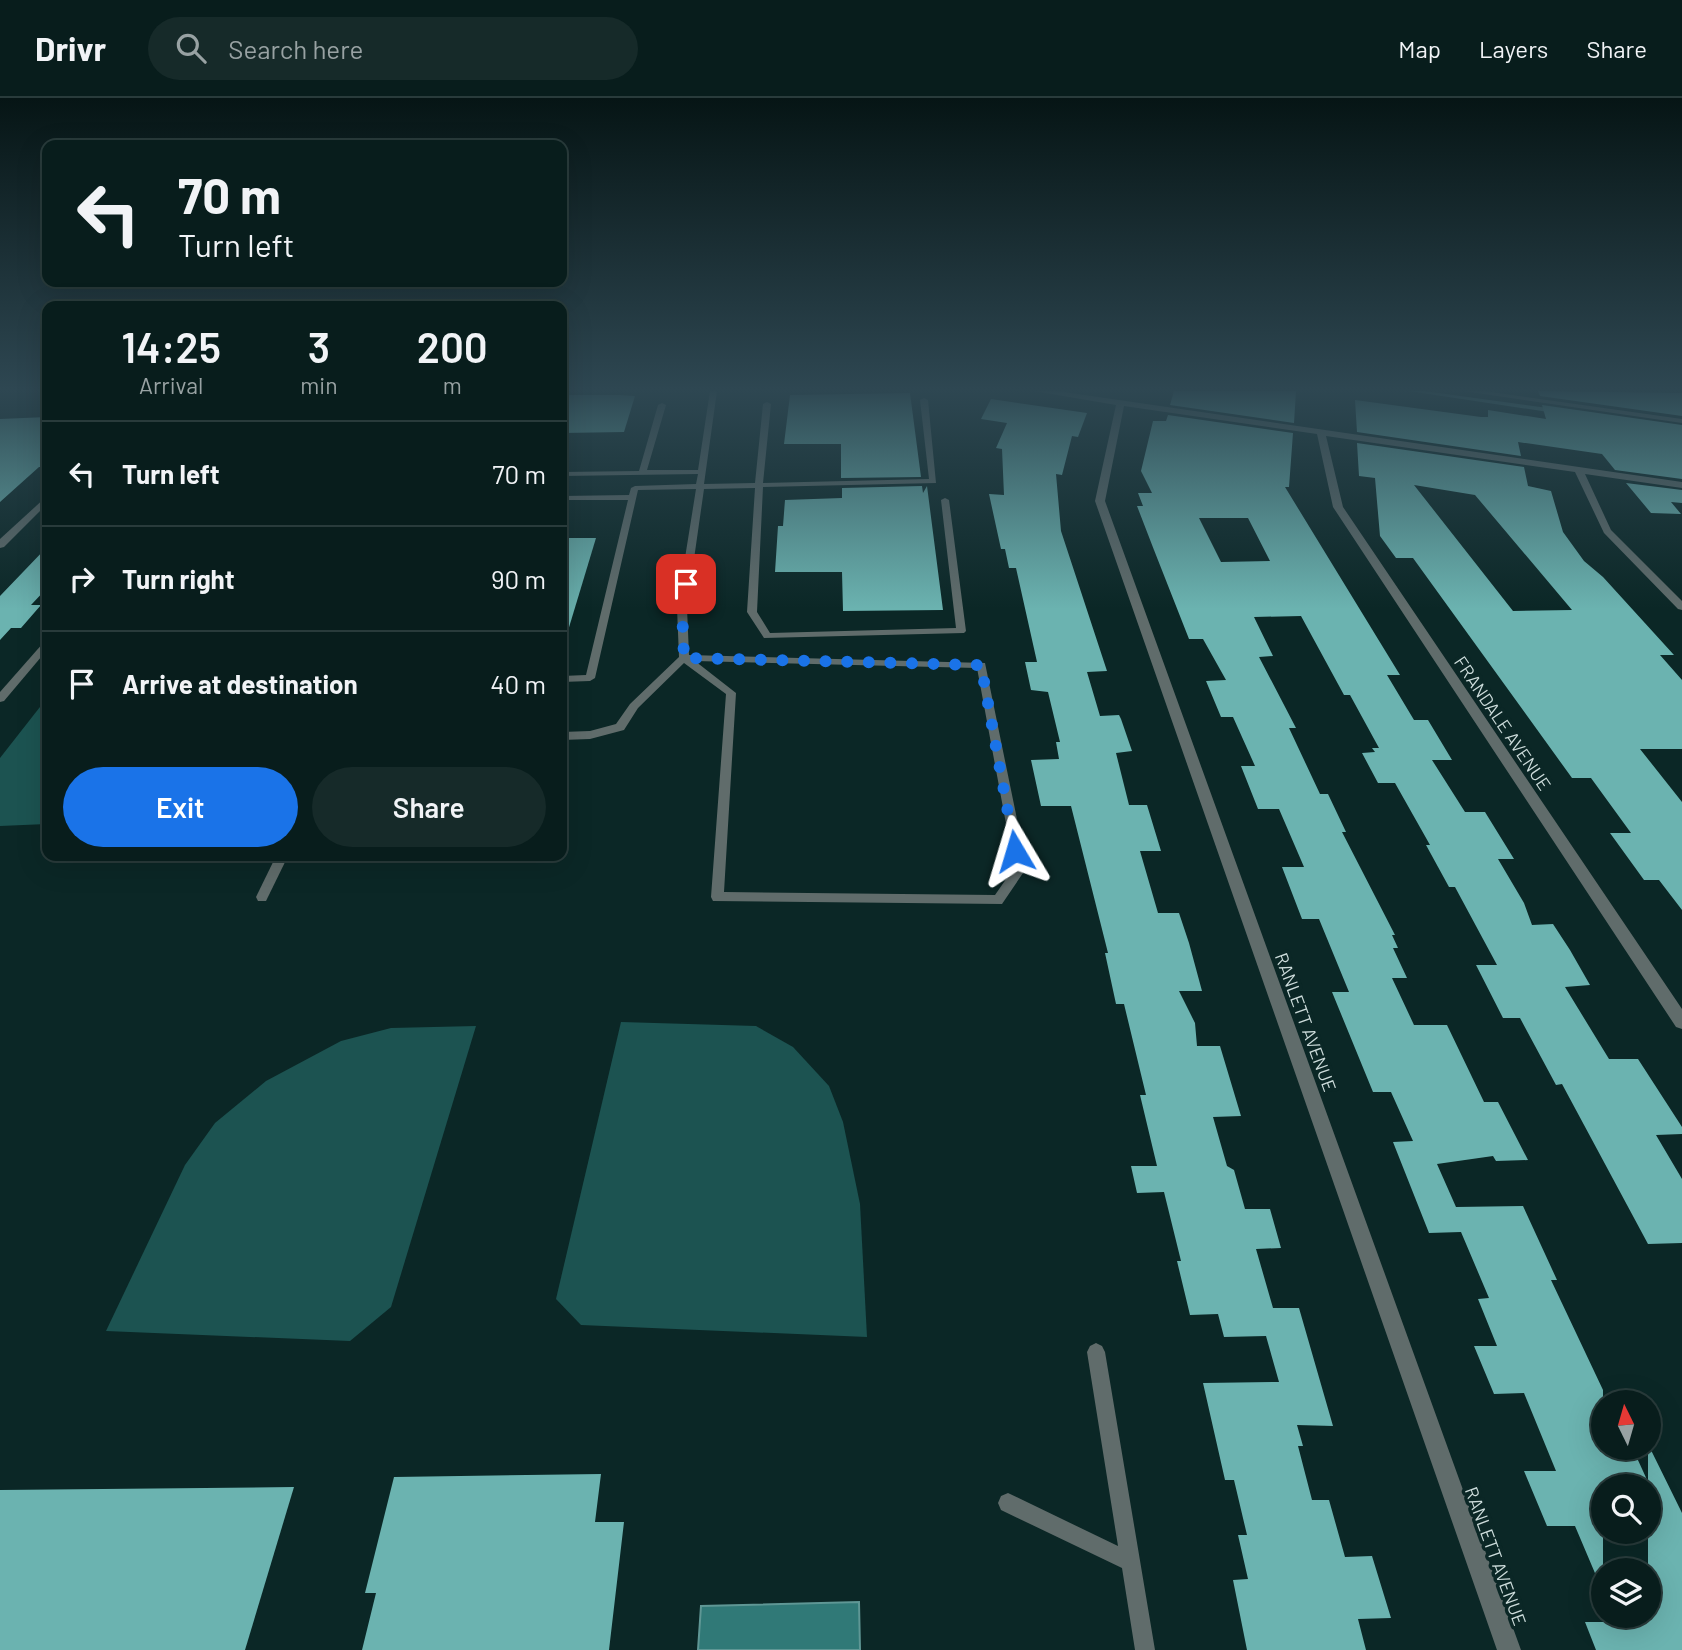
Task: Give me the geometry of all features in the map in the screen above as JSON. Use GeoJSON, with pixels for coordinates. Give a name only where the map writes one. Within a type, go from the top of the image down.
{"type":"FeatureCollection","features":[{"type":"Feature","properties":{"kind":"street","name":"RANLETT AVENUE"},"geometry":{"type":"LineString","coordinates":[[1108,463],[1100,501],[1509,1650]]}},
{"type":"Feature","properties":{"kind":"street","name":"FRANDALE AVENUE"},"geometry":{"type":"LineString","coordinates":[[1328,463],[1338,507],[1682,1022]]}},
{"type":"Feature","properties":{"kind":"street"},"geometry":{"type":"LineString","coordinates":[[1530,463],[1682,485]]}},
{"type":"Feature","properties":{"kind":"street"},"geometry":{"type":"LineString","coordinates":[[1579,471],[1606,531],[1682,607]]}},
{"type":"Feature","properties":{"kind":"street"},"geometry":{"type":"LineString","coordinates":[[0,545],[42,504]]}},
{"type":"Feature","properties":{"kind":"lane"},"geometry":{"type":"LineString","coordinates":[[642,473],[645,463]]}},
{"type":"Feature","properties":{"kind":"lane"},"geometry":{"type":"LineString","coordinates":[[684,658],[682,608],[703,463]]}},
{"type":"Feature","properties":{"kind":"lane"},"geometry":{"type":"LineString","coordinates":[[761,463],[752,612],[766,636],[961,631],[946,500]]}},
{"type":"Feature","properties":{"kind":"lane"},"geometry":{"type":"LineString","coordinates":[[567,678],[590,678],[635,488],[933,481],[931,463]]}},
{"type":"Feature","properties":{"kind":"lane"},"geometry":{"type":"LineString","coordinates":[[567,474],[702,472]]}},
{"type":"Feature","properties":{"kind":"lane"},"geometry":{"type":"LineString","coordinates":[[567,498],[633,497]]}},
{"type":"Feature","properties":{"kind":"lane"},"geometry":{"type":"LineString","coordinates":[[0,699],[42,650]]}},
{"type":"Feature","properties":{"kind":"lane"},"geometry":{"type":"LineString","coordinates":[[567,736],[590,735],[621,727],[634,706],[684,658],[981,665],[1013,829],[1017,873],[998,900],[717,897],[731,693],[684,658]]}},
{"type":"Feature","properties":{"kind":"lane"},"geometry":{"type":"LineString","coordinates":[[262,897],[280,861]]}},
{"type":"Feature","properties":{"kind":"lane"},"geometry":{"type":"LineString","coordinates":[[1096,1352],[1145,1650]]}},
{"type":"Feature","properties":{"kind":"lane"},"geometry":{"type":"LineString","coordinates":[[1008,1503],[1130,1562]]}},
{"type":"Feature","properties":{"kind":"shaded area"},"geometry":{"type":"Polygon","coordinates":[[[42,704],[42,824],[0,826],[0,758],[42,704]]]}},
{"type":"Feature","properties":{"kind":"shaded area"},"geometry":{"type":"Polygon","coordinates":[[[621,1022],[756,1026],[793,1047],[829,1086],[843,1122],[860,1204],[867,1337],[581,1325],[556,1299],[621,1022]]]}},
{"type":"Feature","properties":{"kind":"shaded area"},"geometry":{"type":"Polygon","coordinates":[[[476,1026],[391,1307],[350,1341],[106,1331],[185,1165],[215,1123],[266,1081],[341,1041],[391,1028],[476,1026]]]}},
{"type":"Feature","properties":{"kind":"shaded area"},"geometry":{"type":"Polygon","coordinates":[[[859,1602],[860,1650],[698,1650],[701,1606],[859,1602]]]}},
{"type":"Feature","properties":{"kind":"building"},"geometry":{"type":"Polygon","coordinates":[[[0,463],[42,463],[42,467],[0,502],[0,463]]]}},
{"type":"Feature","properties":{"kind":"building"},"geometry":{"type":"Polygon","coordinates":[[[841,463],[919,463],[921,477],[841,478],[841,463]]]}},
{"type":"Feature","properties":{"kind":"building"},"geometry":{"type":"Polygon","coordinates":[[[1003,463],[1065,463],[1062,475],[1056,474],[1061,531],[1107,671],[1087,672],[1100,716],[1119,715],[1132,751],[1116,753],[1129,805],[1147,805],[1161,851],[1140,851],[1158,913],[1179,913],[1189,943],[1202,991],[1179,991],[1195,1023],[1197,1046],[1220,1046],[1241,1116],[1213,1117],[1227,1166],[1234,1170],[1245,1209],[1270,1209],[1281,1248],[1256,1249],[1273,1308],[1299,1308],[1333,1426],[1297,1425],[1303,1446],[1298,1446],[1312,1500],[1329,1500],[1345,1557],[1372,1556],[1391,1618],[1358,1619],[1366,1650],[1247,1650],[1233,1580],[1248,1579],[1238,1535],[1247,1535],[1234,1480],[1225,1480],[1203,1383],[1279,1382],[1266,1336],[1224,1337],[1218,1314],[1190,1315],[1177,1261],[1181,1261],[1164,1192],[1137,1193],[1131,1166],[1157,1166],[1140,1095],[1146,1095],[1124,1004],[1116,1004],[1105,953],[1108,953],[1071,806],[1041,806],[1031,760],[1059,759],[1056,742],[1060,742],[1048,692],[1031,690],[1025,662],[1037,662],[1016,568],[1009,568],[1005,549],[1001,549],[989,494],[1004,495],[1003,463]]]}},
{"type":"Feature","properties":{"kind":"building"},"geometry":{"type":"Polygon","coordinates":[[[1143,463],[1291,463],[1289,487],[1285,487],[1400,675],[1387,675],[1414,720],[1428,720],[1452,760],[1432,760],[1465,812],[1485,812],[1514,859],[1498,859],[1524,903],[1532,925],[1553,924],[1590,985],[1565,987],[1609,1059],[1638,1059],[1682,1127],[1682,1134],[1656,1135],[1682,1179],[1682,1243],[1648,1244],[1562,1084],[1556,1085],[1520,1018],[1503,1018],[1476,965],[1497,965],[1455,887],[1449,887],[1426,845],[1430,845],[1395,783],[1378,783],[1362,753],[1375,752],[1372,748],[1379,748],[1350,695],[1344,695],[1301,616],[1254,617],[1273,656],[1259,657],[1296,728],[1289,728],[1320,794],[1328,794],[1346,832],[1342,832],[1395,935],[1392,935],[1398,948],[1393,948],[1407,978],[1392,978],[1414,1025],[1447,1025],[1484,1102],[1498,1102],[1528,1160],[1496,1161],[1493,1156],[1437,1164],[1456,1207],[1523,1206],[1557,1280],[1551,1280],[1603,1390],[1591,1390],[1591,1460],[1638,1460],[1644,1474],[1591,1474],[1591,1544],[1603,1544],[1603,1558],[1591,1558],[1591,1564],[1575,1526],[1547,1526],[1524,1471],[1556,1471],[1524,1393],[1494,1394],[1474,1346],[1497,1346],[1478,1299],[1489,1298],[1461,1232],[1429,1233],[1393,1142],[1413,1141],[1391,1092],[1373,1092],[1332,992],[1349,992],[1319,919],[1302,919],[1282,867],[1304,867],[1279,809],[1258,809],[1241,766],[1255,766],[1233,717],[1221,717],[1206,681],[1226,680],[1203,639],[1189,639],[1137,506],[1143,506],[1138,493],[1152,493],[1141,471],[1143,463]],[[1199,518],[1221,562],[1270,561],[1248,518],[1199,518]]]}},
{"type":"Feature","properties":{"kind":"building"},"geometry":{"type":"Polygon","coordinates":[[[1358,463],[1499,463],[1524,467],[1528,486],[1551,491],[1563,532],[1584,561],[1603,577],[1674,655],[1660,655],[1682,680],[1682,749],[1640,749],[1682,802],[1682,910],[1659,880],[1644,880],[1610,833],[1631,833],[1591,778],[1572,778],[1413,558],[1396,558],[1380,536],[1375,478],[1359,476],[1358,463]],[[1414,485],[1513,611],[1572,610],[1475,495],[1414,485]]]}},
{"type":"Feature","properties":{"kind":"building"},"geometry":{"type":"Polygon","coordinates":[[[1610,463],[1682,463],[1682,479],[1615,470],[1610,463]]]}},
{"type":"Feature","properties":{"kind":"building"},"geometry":{"type":"Polygon","coordinates":[[[1626,483],[1682,490],[1682,503],[1671,502],[1681,514],[1651,513],[1626,483]]]}},
{"type":"Feature","properties":{"kind":"building"},"geometry":{"type":"Polygon","coordinates":[[[922,486],[923,493],[927,486],[943,610],[843,611],[842,572],[775,572],[778,526],[783,526],[785,500],[842,498],[842,488],[922,486]]]}},
{"type":"Feature","properties":{"kind":"building"},"geometry":{"type":"Polygon","coordinates":[[[567,538],[596,538],[567,634],[567,538]]]}},
{"type":"Feature","properties":{"kind":"building"},"geometry":{"type":"Polygon","coordinates":[[[42,552],[42,593],[31,605],[41,605],[21,628],[11,628],[0,640],[0,596],[42,552]]]}},
{"type":"Feature","properties":{"kind":"building"},"geometry":{"type":"Polygon","coordinates":[[[1648,1460],[1656,1460],[1682,1513],[1682,1650],[1596,1650],[1585,1622],[1591,1622],[1591,1628],[1661,1628],[1661,1558],[1648,1558],[1648,1544],[1661,1544],[1661,1474],[1648,1474],[1648,1460]]]}},
{"type":"Feature","properties":{"kind":"building"},"geometry":{"type":"Polygon","coordinates":[[[601,1474],[595,1522],[624,1522],[609,1650],[362,1650],[376,1593],[365,1593],[394,1477],[601,1474]]]}},
{"type":"Feature","properties":{"kind":"building"},"geometry":{"type":"Polygon","coordinates":[[[294,1487],[245,1650],[0,1650],[0,1490],[294,1487]]]}},
{"type":"Feature","properties":{"kind":"route"},"geometry":{"type":"LineString","coordinates":[[686,584],[682,608],[684,658],[981,665],[1015,851]]}}]}
